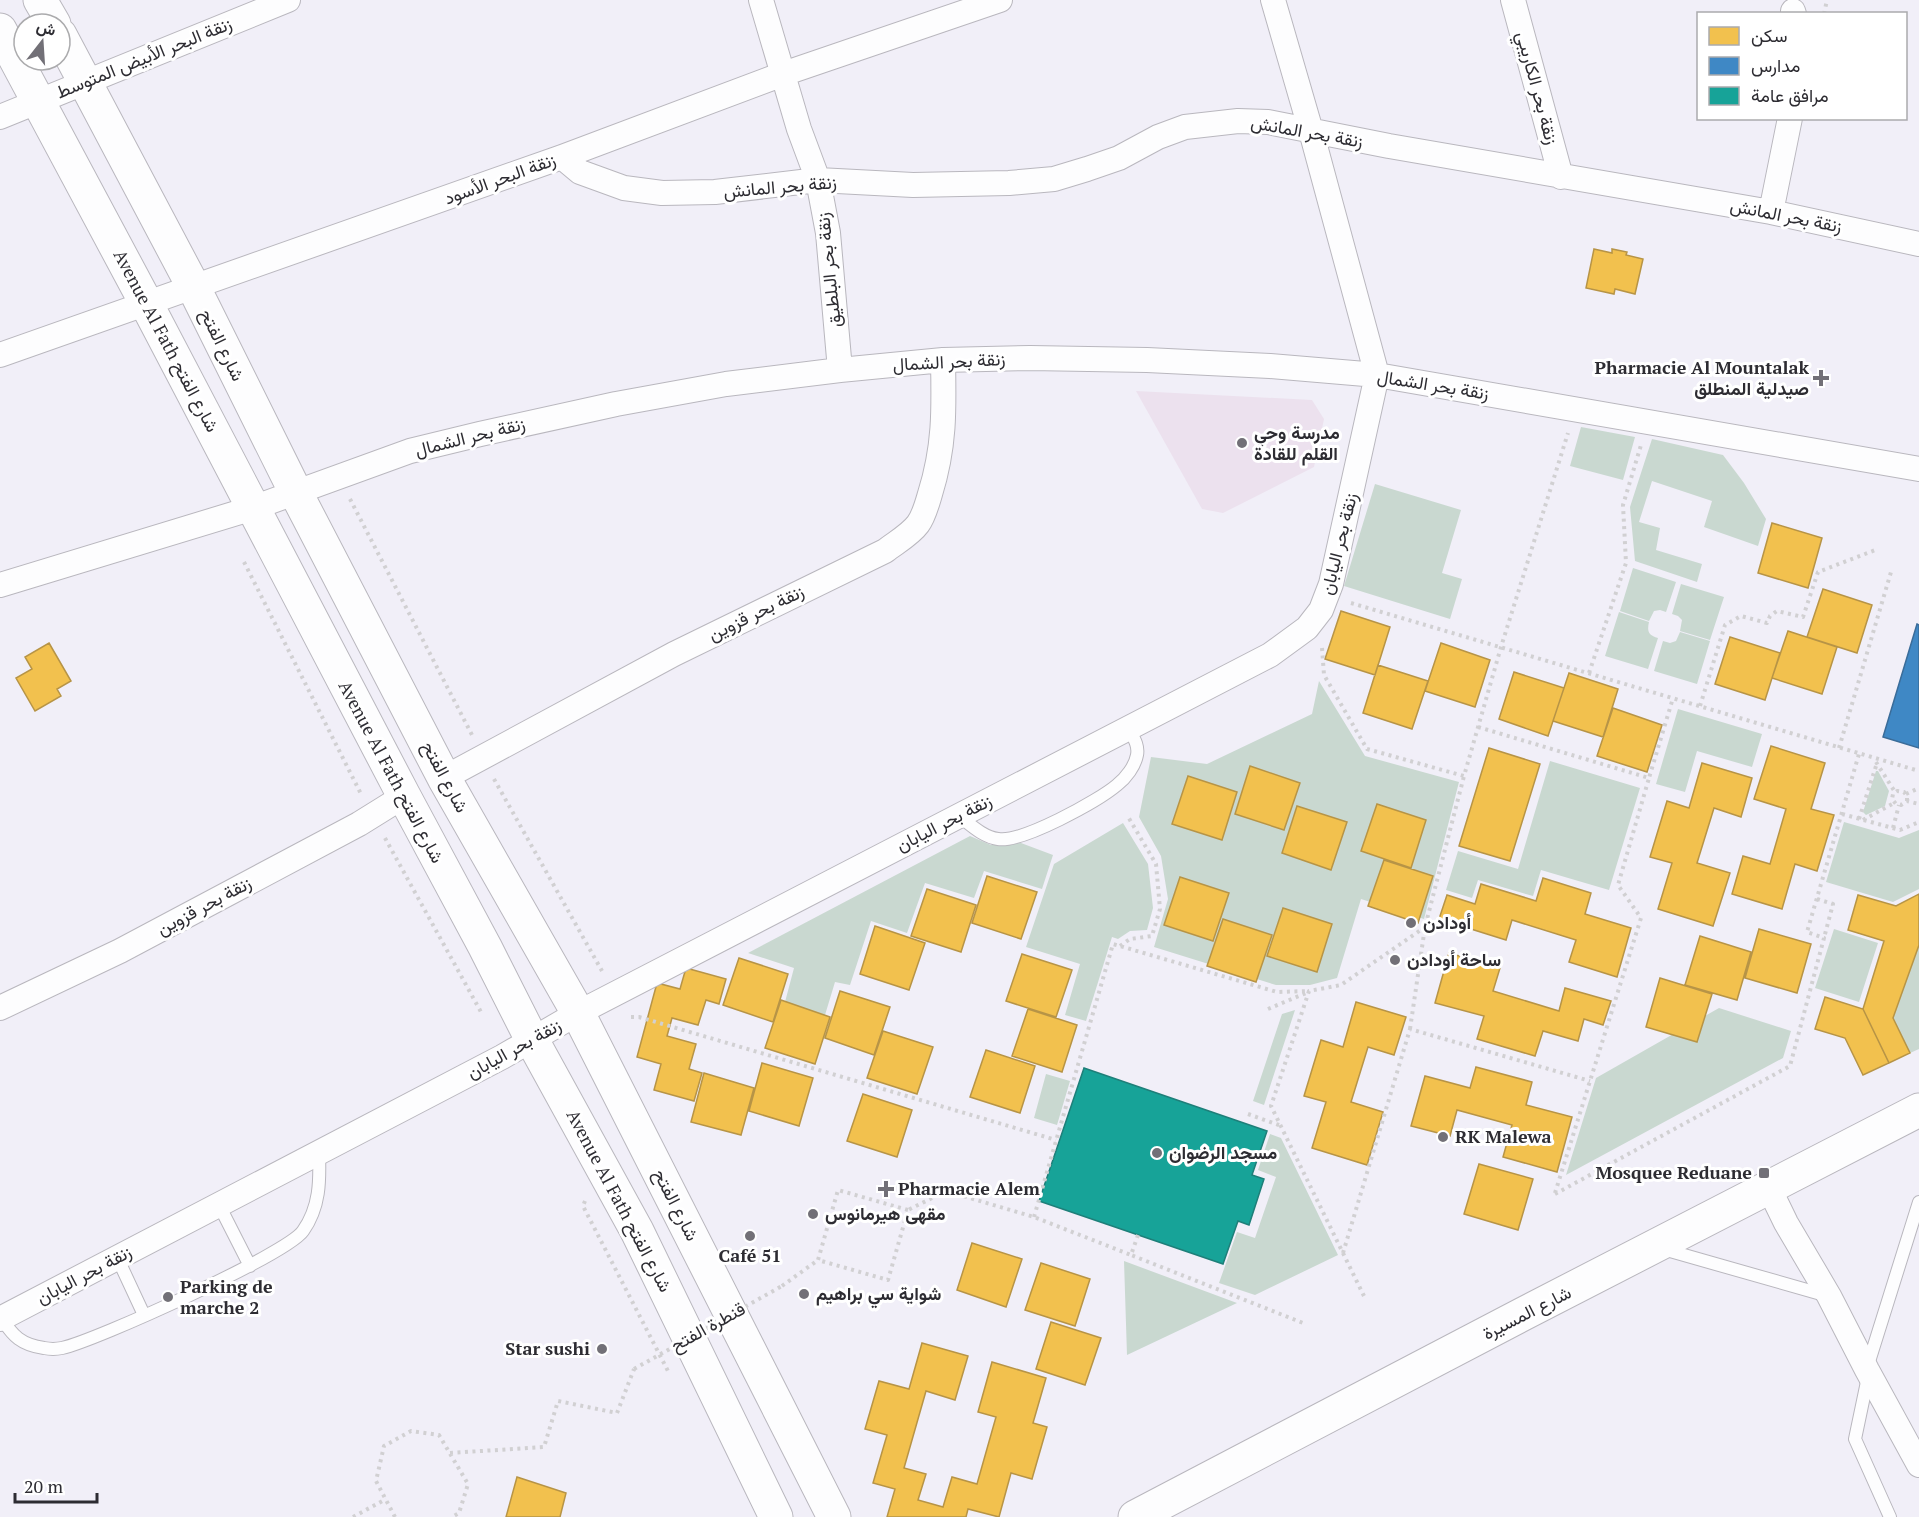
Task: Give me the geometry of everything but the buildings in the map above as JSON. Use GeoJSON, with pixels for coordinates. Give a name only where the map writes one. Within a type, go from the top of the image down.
{"type":"FeatureCollection","features":[{"type":"Feature","properties":{"kind":"street","name":"زنقة البحر الأبيض المتوسط"},"geometry":{"type":"LineString","coordinates":[[0,117],[288,0]]}},
{"type":"Feature","properties":{"kind":"street","name":"زنقة بحر البلطيق"},"geometry":{"type":"LineString","coordinates":[[761,0],[799,129],[818,180],[828,233],[840,370]]}},
{"type":"Feature","properties":{"kind":"street","name":"زنقة البحر الأسود"},"geometry":{"type":"LineString","coordinates":[[0,355],[562,157],[783,75],[1000,0]]}},
{"type":"Feature","properties":{"kind":"street","name":"زنقة بحر اليابان"},"geometry":{"type":"LineString","coordinates":[[1,1318],[532,1041],[614,994],[1270,655],[1307,627],[1323,604],[1331,584],[1377,375],[1273,0]]}},
{"type":"Feature","properties":{"kind":"street","name":"زنقة بحر الكاريبي"},"geometry":{"type":"LineString","coordinates":[[1513,0],[1561,177]]}},
{"type":"Feature","properties":{"kind":"street","name":"Avenue Al Fath شارع الفتح"},"geometry":{"type":"LineString","coordinates":[[0,30],[485,946],[532,1041],[637,1231],[776,1517]]}},
{"type":"Feature","properties":{"kind":"street","name":"شارع الفتح"},"geometry":{"type":"LineString","coordinates":[[72,56],[194,288],[310,488],[444,778],[578,1013],[834,1517]]}},
{"type":"Feature","properties":{"kind":"street"},"geometry":{"type":"LineString","coordinates":[[1772,212],[1790,120]]}},
{"type":"Feature","properties":{"kind":"street","name":"زنقة بحر المانش"},"geometry":{"type":"LineString","coordinates":[[562,157],[580,172],[624,188],[662,193],[715,192],[818,180],[933,185],[1009,183],[1054,178],[1119,158],[1158,137],[1185,127],[1238,121],[1268,122],[1561,177],[1772,212],[1919,244]]}},
{"type":"Feature","properties":{"kind":"street","name":"زنقة بحر الشمال"},"geometry":{"type":"LineString","coordinates":[[0,585],[253,508],[410,451],[616,404],[726,384],[943,360],[1030,358],[1147,360],[1270,366],[1377,375],[1919,469]]}},
{"type":"Feature","properties":{"kind":"street","name":"زنقة بحر قزوين"},"geometry":{"type":"LineString","coordinates":[[444,778],[674,654],[885,551],[918,525],[926,509],[941,452],[945,420],[943,360]]}},
{"type":"Feature","properties":{"kind":"street","name":"زنقة بحر قزوين"},"geometry":{"type":"LineString","coordinates":[[0,1008],[120,951],[359,824],[404,796]]}},
{"type":"Feature","properties":{"kind":"street","name":"شارع المسيرة"},"geometry":{"type":"LineString","coordinates":[[1135,1517],[1919,1110]]}},
{"type":"Feature","properties":{"kind":"street"},"geometry":{"type":"LineString","coordinates":[[1769,1188],[1919,1465]]}},
{"type":"Feature","properties":{"kind":"lane"},"geometry":{"type":"LineString","coordinates":[[959,816],[980,832],[998,840],[1022,837],[1059,819],[1118,784],[1131,770],[1137,756],[1138,746],[1129,729]]}},
{"type":"Feature","properties":{"kind":"lane"},"geometry":{"type":"LineString","coordinates":[[1,1318],[19,1341],[45,1348],[61,1348],[144,1315],[250,1266],[302,1233],[318,1198],[319,1153]]}},
{"type":"Feature","properties":{"kind":"lane"},"geometry":{"type":"LineString","coordinates":[[1890,1517],[1855,1439],[1868,1372],[1919,1202]]}},
{"type":"Feature","properties":{"kind":"lane"},"geometry":{"type":"LineString","coordinates":[[219,1206],[250,1266]]}},
{"type":"Feature","properties":{"kind":"lane"},"geometry":{"type":"LineString","coordinates":[[1655,1247],[1829,1296]]}},
{"type":"Feature","properties":{"kind":"lane"},"geometry":{"type":"LineString","coordinates":[[117,1257],[144,1315]]}},
{"type":"Feature","properties":{"kind":"path"},"geometry":{"type":"LineString","coordinates":[[1343,1253],[1410,1029],[1425,927],[1464,776],[1575,410]]}},
{"type":"Feature","properties":{"kind":"path"},"geometry":{"type":"LineString","coordinates":[[1589,673],[1626,562],[1623,506],[1648,422]]}},
{"type":"Feature","properties":{"kind":"path"},"geometry":{"type":"LineString","coordinates":[[310,488],[334,500],[349,496],[483,757],[627,1016],[639,1017],[1056,1140]]}},
{"type":"Feature","properties":{"kind":"path"},"geometry":{"type":"LineString","coordinates":[[1700,706],[1725,625],[1740,616],[1767,623],[1770,616],[1777,611],[1803,617],[1818,572],[1878,549]]}},
{"type":"Feature","properties":{"kind":"path"},"geometry":{"type":"LineString","coordinates":[[1839,748],[1891,572]]}},
{"type":"Feature","properties":{"kind":"path"},"geometry":{"type":"LineString","coordinates":[[1464,776],[1367,749],[1324,675],[1323,604],[1502,647],[1919,771]]}},
{"type":"Feature","properties":{"kind":"path"},"geometry":{"type":"LineString","coordinates":[[1673,698],[1618,885],[1641,918],[1555,1194],[1790,1066],[1833,904],[1817,899]]}},
{"type":"Feature","properties":{"kind":"path"},"geometry":{"type":"LineString","coordinates":[[1479,727],[1649,778]]}},
{"type":"Feature","properties":{"kind":"path"},"geometry":{"type":"LineString","coordinates":[[1824,938],[1807,932],[1859,754]]}},
{"type":"Feature","properties":{"kind":"path"},"geometry":{"type":"LineString","coordinates":[[1874,758],[1895,792]]}},
{"type":"Feature","properties":{"kind":"path"},"geometry":{"type":"LineString","coordinates":[[1861,820],[1877,763]]}},
{"type":"Feature","properties":{"kind":"path"},"geometry":{"type":"LineString","coordinates":[[1906,794],[1919,788]]}},
{"type":"Feature","properties":{"kind":"path"},"geometry":{"type":"LineString","coordinates":[[1895,792],[1902,791],[1906,794]]}},
{"type":"Feature","properties":{"kind":"path"},"geometry":{"type":"LineString","coordinates":[[1895,792],[1892,799],[1897,804]]}},
{"type":"Feature","properties":{"kind":"path"},"geometry":{"type":"LineString","coordinates":[[1906,794],[1907,801]]}},
{"type":"Feature","properties":{"kind":"path"},"geometry":{"type":"LineString","coordinates":[[1861,820],[1907,801],[1919,804]]}},
{"type":"Feature","properties":{"kind":"path"},"geometry":{"type":"LineString","coordinates":[[1893,828],[1897,804]]}},
{"type":"Feature","properties":{"kind":"path"},"geometry":{"type":"LineString","coordinates":[[1842,814],[1900,830],[1919,822]]}},
{"type":"Feature","properties":{"kind":"path"},"geometry":{"type":"LineString","coordinates":[[1120,946],[1130,939],[1152,936],[1160,909],[1156,864],[1127,815]]}},
{"type":"Feature","properties":{"kind":"path"},"geometry":{"type":"LineString","coordinates":[[1034,1217],[1113,944],[1277,992],[1309,991],[1341,985],[1425,927]]}},
{"type":"Feature","properties":{"kind":"path"},"geometry":{"type":"LineString","coordinates":[[1268,1009],[1309,991]]}},
{"type":"Feature","properties":{"kind":"path"},"geometry":{"type":"LineString","coordinates":[[1309,991],[1271,1106],[1364,1296]]}},
{"type":"Feature","properties":{"kind":"path"},"geometry":{"type":"LineString","coordinates":[[1410,1029],[1590,1081]]}},
{"type":"Feature","properties":{"kind":"path"},"geometry":{"type":"LineString","coordinates":[[1248,1114],[1280,1125]]}},
{"type":"Feature","properties":{"kind":"path"},"geometry":{"type":"LineString","coordinates":[[908,1210],[888,1280],[818,1260],[838,1190],[908,1210],[946,1191],[1034,1217],[1303,1323]]}},
{"type":"Feature","properties":{"kind":"path"},"geometry":{"type":"LineString","coordinates":[[1131,1255],[1138,1235]]}},
{"type":"Feature","properties":{"kind":"path","name":"قنطرة الفتح"},"geometry":{"type":"LineString","coordinates":[[450,1453],[544,1447],[558,1401],[617,1413],[634,1369],[782,1286],[818,1260]]}},
{"type":"Feature","properties":{"kind":"path"},"geometry":{"type":"LineString","coordinates":[[395,1517],[376,1481],[384,1446],[411,1431],[439,1436],[468,1484],[459,1514],[452,1517]]}},
{"type":"Feature","properties":{"kind":"path"},"geometry":{"type":"LineString","coordinates":[[353,1517],[386,1499]]}},
{"type":"Feature","properties":{"kind":"shaded area","name":"مدرسة وحي القلم للقادة"},"geometry":{"type":"Polygon","coordinates":[[[1136,391],[1312,400],[1324,419],[1314,467],[1223,513],[1202,509],[1136,391]]]}},
{"type":"Feature","properties":{"kind":"shaded area"},"geometry":{"type":"Polygon","coordinates":[[[1581,427],[1635,437],[1623,480],[1570,466],[1581,427]]]}},
{"type":"Feature","properties":{"kind":"shaded area"},"geometry":{"type":"Polygon","coordinates":[[[1652,439],[1723,455],[1744,483],[1766,519],[1758,546],[1704,527],[1712,501],[1652,481],[1639,522],[1660,528],[1656,550],[1702,564],[1697,582],[1635,561],[1630,507],[1652,439]]]}},
{"type":"Feature","properties":{"kind":"shaded area"},"geometry":{"type":"Polygon","coordinates":[[[1375,484],[1461,510],[1442,573],[1462,579],[1450,619],[1344,586],[1375,484]]]}},
{"type":"Feature","properties":{"kind":"shaded area"},"geometry":{"type":"Polygon","coordinates":[[[1633,568],[1676,582],[1666,612],[1654,611],[1649,621],[1620,611],[1633,568]]]}},
{"type":"Feature","properties":{"kind":"shaded area"},"geometry":{"type":"Polygon","coordinates":[[[1681,584],[1724,597],[1710,640],[1680,631],[1682,620],[1672,614],[1681,584]]]}},
{"type":"Feature","properties":{"kind":"shaded area"},"geometry":{"type":"Polygon","coordinates":[[[1619,612],[1649,622],[1649,632],[1658,638],[1648,669],[1605,656],[1619,612]]]}},
{"type":"Feature","properties":{"kind":"shaded area"},"geometry":{"type":"Polygon","coordinates":[[[1680,632],[1710,641],[1697,684],[1654,671],[1663,641],[1670,643],[1676,641],[1680,632]]]}},
{"type":"Feature","properties":{"kind":"shaded area"},"geometry":{"type":"Polygon","coordinates":[[[1319,681],[1365,756],[1459,782],[1424,919],[1361,899],[1337,978],[1310,985],[1276,985],[1154,947],[1168,899],[1161,856],[1139,817],[1151,757],[1207,764],[1312,714],[1319,681]]]}},
{"type":"Feature","properties":{"kind":"shaded area"},"geometry":{"type":"Polygon","coordinates":[[[1678,709],[1762,734],[1752,767],[1697,751],[1685,792],[1656,784],[1678,709]]]}},
{"type":"Feature","properties":{"kind":"shaded area"},"geometry":{"type":"Polygon","coordinates":[[[1550,761],[1640,788],[1609,890],[1541,870],[1533,896],[1478,880],[1472,898],[1446,890],[1458,851],[1518,869],[1550,761]]]}},
{"type":"Feature","properties":{"kind":"shaded area"},"geometry":{"type":"Polygon","coordinates":[[[1876,771],[1889,791],[1885,806],[1866,815],[1863,812],[1876,771]]]}},
{"type":"Feature","properties":{"kind":"shaded area"},"geometry":{"type":"Polygon","coordinates":[[[1844,822],[1899,838],[1919,830],[1919,889],[1893,902],[1826,882],[1844,822]]]}},
{"type":"Feature","properties":{"kind":"shaded area"},"geometry":{"type":"Polygon","coordinates":[[[1123,823],[1148,864],[1153,908],[1147,930],[1130,931],[1118,939],[1112,937],[1086,1021],[1065,1015],[1080,964],[1026,947],[1054,864],[1123,823]]]}},
{"type":"Feature","properties":{"kind":"shaded area"},"geometry":{"type":"Polygon","coordinates":[[[970,836],[991,845],[1021,843],[1053,855],[1042,889],[984,871],[974,898],[925,883],[907,933],[871,921],[850,985],[835,982],[825,1015],[785,1002],[794,968],[748,953],[970,836]]]}},
{"type":"Feature","properties":{"kind":"shaded area"},"geometry":{"type":"Polygon","coordinates":[[[1834,929],[1878,943],[1859,1002],[1815,988],[1834,929]]]}},
{"type":"Feature","properties":{"kind":"shaded area"},"geometry":{"type":"Polygon","coordinates":[[[1919,945],[1919,1049],[1910,1053],[1893,1018],[1919,945]]]}},
{"type":"Feature","properties":{"kind":"shaded area"},"geometry":{"type":"Polygon","coordinates":[[[1719,1008],[1791,1031],[1783,1058],[1566,1175],[1596,1078],[1719,1008]]]}},
{"type":"Feature","properties":{"kind":"shaded area"},"geometry":{"type":"Polygon","coordinates":[[[1295,1010],[1264,1105],[1253,1101],[1282,1014],[1295,1010]]]}},
{"type":"Feature","properties":{"kind":"shaded area"},"geometry":{"type":"Polygon","coordinates":[[[1046,1074],[1070,1081],[1057,1125],[1034,1118],[1046,1074]]]}},
{"type":"Feature","properties":{"kind":"shaded area"},"geometry":{"type":"Polygon","coordinates":[[[1270,1134],[1281,1138],[1338,1255],[1255,1295],[1219,1283],[1237,1232],[1255,1238],[1276,1177],[1258,1170],[1270,1134]]]}},
{"type":"Feature","properties":{"kind":"shaded area"},"geometry":{"type":"Polygon","coordinates":[[[1124,1261],[1237,1303],[1127,1355],[1124,1261]]]}},
{"type":"Feature","properties":{"kind":"place","name":"Pharmacie Al Mountalak صيدلية المنطلق"},"geometry":{"type":"Point","coordinates":[1821,378]}},
{"type":"Feature","properties":{"kind":"place","name":"مدرسة وحي القلم للقادة"},"geometry":{"type":"Point","coordinates":[1242,443]}},
{"type":"Feature","properties":{"kind":"place","name":"أودادن"},"geometry":{"type":"Point","coordinates":[1411,923]}},
{"type":"Feature","properties":{"kind":"place","name":"ساحة أودادن"},"geometry":{"type":"Point","coordinates":[1395,960]}},
{"type":"Feature","properties":{"kind":"place","name":"RK Malewa"},"geometry":{"type":"Point","coordinates":[1443,1137]}},
{"type":"Feature","properties":{"kind":"place","name":"مسجد الرضوان"},"geometry":{"type":"Point","coordinates":[1157,1153]}},
{"type":"Feature","properties":{"kind":"place","name":"Mosquee Reduane"},"geometry":{"type":"Point","coordinates":[1764,1173]}},
{"type":"Feature","properties":{"kind":"place","name":"Pharmacie Alem"},"geometry":{"type":"Point","coordinates":[886,1189]}},
{"type":"Feature","properties":{"kind":"place","name":"مقهى هيرمانوس"},"geometry":{"type":"Point","coordinates":[813,1214]}},
{"type":"Feature","properties":{"kind":"place","name":"Café 51"},"geometry":{"type":"Point","coordinates":[750,1236]}},
{"type":"Feature","properties":{"kind":"place","name":"شواية سي براهيم"},"geometry":{"type":"Point","coordinates":[804,1294]}},
{"type":"Feature","properties":{"kind":"place","name":"Parking de marche 2"},"geometry":{"type":"Point","coordinates":[168,1297]}},
{"type":"Feature","properties":{"kind":"place","name":"Star sushi"},"geometry":{"type":"Point","coordinates":[602,1349]}}]}
